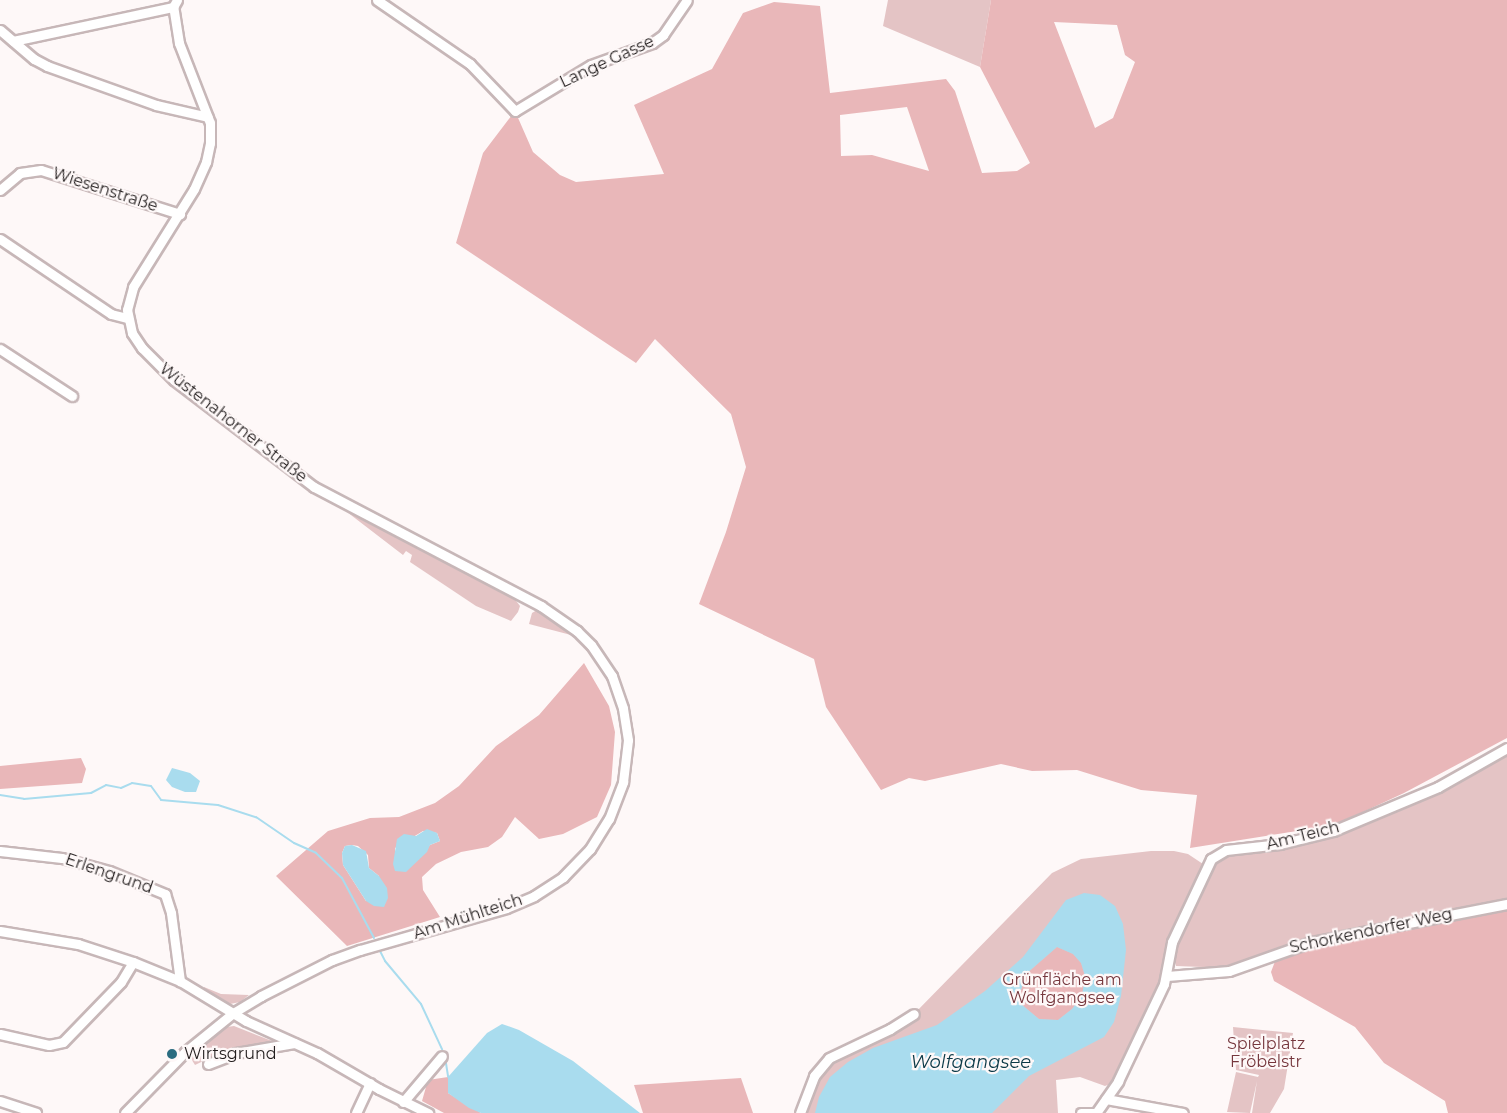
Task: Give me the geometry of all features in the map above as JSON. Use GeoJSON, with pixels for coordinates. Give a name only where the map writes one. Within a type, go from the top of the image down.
{"type":"FeatureCollection","features":[{"type":"Feature","properties":{"kind":"street","name":"Lange Gasse"},"geometry":{"type":"LineString","coordinates":[[378,0],[470,64],[515,111],[591,65],[652,42],[663,35],[687,0]]}},
{"type":"Feature","properties":{"kind":"street"},"geometry":{"type":"LineString","coordinates":[[0,239],[111,314],[128,318],[128,299],[133,287],[180,214],[206,162],[212,132],[186,66],[175,3],[12,41]]}},
{"type":"Feature","properties":{"kind":"street"},"geometry":{"type":"LineString","coordinates":[[0,32],[47,66],[156,105],[208,117]]}},
{"type":"Feature","properties":{"kind":"street","name":"Wiesenstraße"},"geometry":{"type":"LineString","coordinates":[[0,190],[20,172],[41,170],[180,214]]}},
{"type":"Feature","properties":{"kind":"street","name":"Wüstenahorner Straße"},"geometry":{"type":"LineString","coordinates":[[128,318],[132,333],[142,348],[174,380],[314,487],[541,606],[570,626],[601,659],[612,676],[623,708]]}},
{"type":"Feature","properties":{"kind":"street"},"geometry":{"type":"LineString","coordinates":[[0,349],[72,396]]}},
{"type":"Feature","properties":{"kind":"street","name":"Am Mühlteich"},"geometry":{"type":"LineString","coordinates":[[125,1113],[185,1052],[233,1013],[332,960],[506,908],[534,896],[562,877],[601,833],[619,795],[627,760],[627,732],[623,708]]}},
{"type":"Feature","properties":{"kind":"street","name":"Am Teich"},"geometry":{"type":"LineString","coordinates":[[1096,1113],[1131,1057],[1167,976],[1172,942],[1206,866],[1219,853],[1280,844],[1334,831],[1438,787],[1507,748]]}},
{"type":"Feature","properties":{"kind":"street","name":"Erlengrund"},"geometry":{"type":"LineString","coordinates":[[0,851],[62,858],[109,871],[165,894],[171,913],[180,981]]}},
{"type":"Feature","properties":{"kind":"street","name":"Schorkendorfer Weg"},"geometry":{"type":"LineString","coordinates":[[1167,976],[1229,971],[1311,942],[1507,904]]}},
{"type":"Feature","properties":{"kind":"street"},"geometry":{"type":"LineString","coordinates":[[0,931],[78,944],[133,962],[180,981],[233,1013],[334,1062],[403,1102],[428,1113]]}},
{"type":"Feature","properties":{"kind":"street"},"geometry":{"type":"LineString","coordinates":[[0,1034],[49,1045],[63,1042],[121,982],[133,962]]}},
{"type":"Feature","properties":{"kind":"street"},"geometry":{"type":"LineString","coordinates":[[800,1113],[813,1076],[829,1058],[890,1029],[914,1014]]}},
{"type":"Feature","properties":{"kind":"street"},"geometry":{"type":"LineString","coordinates":[[208,1064],[236,1053],[294,1043]]}},
{"type":"Feature","properties":{"kind":"street"},"geometry":{"type":"LineString","coordinates":[[403,1102],[442,1056]]}},
{"type":"Feature","properties":{"kind":"street"},"geometry":{"type":"LineString","coordinates":[[356,1113],[370,1083]]}},
{"type":"Feature","properties":{"kind":"street"},"geometry":{"type":"LineString","coordinates":[[1106,1099],[1183,1113]]}},
{"type":"Feature","properties":{"kind":"street"},"geometry":{"type":"LineString","coordinates":[[0,1101],[36,1113]]}},
{"type":"Feature","properties":{"kind":"street"},"geometry":{"type":"LineString","coordinates":[[1081,1113],[1096,1113]]}},
{"type":"Feature","properties":{"kind":"green space"},"geometry":{"type":"Polygon","coordinates":[[[888,0],[991,0],[980,67],[883,26],[888,0]]]}},
{"type":"Feature","properties":{"kind":"green space"},"geometry":{"type":"Polygon","coordinates":[[[991,0],[1507,0],[1507,738],[1404,793],[1335,825],[1190,848],[1197,795],[1141,790],[1077,770],[1032,771],[1001,764],[925,781],[909,778],[881,790],[826,707],[814,659],[699,604],[726,532],[746,467],[731,414],[655,339],[636,363],[456,243],[483,153],[515,111],[533,152],[560,175],[576,182],[664,174],[634,105],[712,69],[743,13],[774,2],[820,6],[830,93],[946,79],[955,91],[982,173],[1017,171],[1030,163],[980,67],[991,0]],[[1054,22],[1095,128],[1113,118],[1135,62],[1125,55],[1117,25],[1054,22]],[[907,107],[840,115],[841,156],[872,155],[929,171],[907,107]]]}},
{"type":"Feature","properties":{"kind":"green space"},"geometry":{"type":"Polygon","coordinates":[[[347,512],[514,598],[520,606],[518,612],[511,621],[476,606],[410,562],[412,555],[406,551],[403,555],[347,512]]]}},
{"type":"Feature","properties":{"kind":"green space"},"geometry":{"type":"Polygon","coordinates":[[[537,610],[571,635],[529,624],[532,613],[537,610]]]}},
{"type":"Feature","properties":{"kind":"green space"},"geometry":{"type":"Polygon","coordinates":[[[584,663],[609,706],[615,732],[611,785],[597,817],[563,834],[539,839],[515,817],[502,837],[488,847],[461,852],[436,864],[422,877],[423,890],[440,917],[347,946],[276,876],[328,831],[370,818],[399,817],[435,803],[459,786],[496,746],[539,715],[584,663]],[[423,831],[395,848],[395,871],[430,845],[440,841],[437,833],[423,831]],[[345,846],[342,853],[343,865],[366,901],[379,876],[369,868],[368,855],[358,846],[345,846]]]}},
{"type":"Feature","properties":{"kind":"green space"},"geometry":{"type":"Polygon","coordinates":[[[1507,752],[1507,901],[1229,968],[1176,966],[1173,956],[1178,940],[1207,871],[1221,856],[1335,834],[1372,821],[1507,752]]]}},
{"type":"Feature","properties":{"kind":"green space"},"geometry":{"type":"Polygon","coordinates":[[[81,758],[86,769],[82,783],[0,789],[0,766],[81,758]]]}},
{"type":"Feature","properties":{"kind":"green space","name":"Grünfläche am Wolfgangsee"},"geometry":{"type":"Polygon","coordinates":[[[1151,851],[1174,851],[1188,854],[1206,866],[1172,942],[1167,976],[1118,1081],[1105,1086],[1080,1077],[1056,1080],[1058,1113],[804,1113],[813,1082],[834,1057],[911,1022],[914,1014],[1052,873],[1081,859],[1151,851]]]}},
{"type":"Feature","properties":{"kind":"green space"},"geometry":{"type":"Polygon","coordinates":[[[1507,904],[1507,1113],[1448,1113],[1445,1101],[1384,1063],[1355,1027],[1274,981],[1271,972],[1277,956],[1309,945],[1507,904]]]}},
{"type":"Feature","properties":{"kind":"green space"},"geometry":{"type":"Polygon","coordinates":[[[1057,947],[1073,954],[1081,963],[1085,976],[1082,996],[1072,1009],[1058,1020],[1039,1019],[1021,1004],[1021,990],[1026,974],[1057,947]]]}},
{"type":"Feature","properties":{"kind":"green space"},"geometry":{"type":"Polygon","coordinates":[[[204,987],[221,994],[249,995],[240,1002],[230,1004],[204,992],[204,987]]]}},
{"type":"Feature","properties":{"kind":"green space"},"geometry":{"type":"Polygon","coordinates":[[[234,1026],[272,1041],[228,1049],[195,1065],[190,1057],[227,1027],[234,1026]]]}},
{"type":"Feature","properties":{"kind":"green space","name":"Spielplatz Fröbelstr"},"geometry":{"type":"Polygon","coordinates":[[[1233,1027],[1293,1033],[1284,1089],[1270,1113],[1252,1113],[1257,1081],[1250,1113],[1227,1112],[1236,1072],[1258,1077],[1259,1075],[1236,1070],[1233,1027]]]}},
{"type":"Feature","properties":{"kind":"green space"},"geometry":{"type":"Polygon","coordinates":[[[448,1077],[448,1093],[481,1113],[444,1113],[422,1101],[428,1080],[448,1077]]]}},
{"type":"Feature","properties":{"kind":"green space"},"geometry":{"type":"Polygon","coordinates":[[[741,1078],[753,1113],[643,1113],[634,1085],[741,1078]]]}},
{"type":"Feature","properties":{"kind":"water"},"geometry":{"type":"Polygon","coordinates":[[[172,768],[190,773],[200,781],[196,792],[185,792],[172,787],[166,780],[172,768]]]}},
{"type":"Feature","properties":{"kind":"water"},"geometry":{"type":"Polygon","coordinates":[[[427,829],[437,833],[440,841],[430,845],[427,852],[406,872],[395,871],[393,864],[397,839],[404,834],[416,836],[427,829]]]}},
{"type":"Feature","properties":{"kind":"water"},"geometry":{"type":"Polygon","coordinates":[[[352,845],[366,851],[369,868],[379,876],[387,888],[388,898],[384,907],[374,906],[366,901],[343,865],[342,853],[345,846],[352,845]]]}},
{"type":"Feature","properties":{"kind":"water","name":"Wolfgangsee"},"geometry":{"type":"Polygon","coordinates":[[[1084,893],[1100,895],[1115,906],[1123,924],[1126,950],[1121,996],[1114,1022],[1104,1037],[1029,1076],[992,1113],[815,1113],[819,1097],[830,1077],[848,1062],[873,1048],[937,1025],[985,991],[1023,957],[1066,900],[1084,893]],[[1057,947],[1026,974],[1021,990],[1021,1004],[1039,1019],[1058,1020],[1072,1009],[1082,996],[1085,976],[1081,963],[1073,954],[1057,947]]]}},
{"type":"Feature","properties":{"kind":"water"},"geometry":{"type":"Polygon","coordinates":[[[502,1024],[519,1030],[573,1061],[640,1113],[481,1113],[469,1108],[448,1093],[448,1077],[487,1033],[502,1024]]]}},
{"type":"Feature","properties":{"kind":"waterway"},"geometry":{"type":"LineString","coordinates":[[0,795],[24,799],[91,793],[106,785],[121,788],[132,783],[151,786],[161,800],[218,805],[256,817],[294,843],[316,853],[342,878],[374,938]]}},
{"type":"Feature","properties":{"kind":"waterway"},"geometry":{"type":"LineString","coordinates":[[379,949],[385,961],[421,1004],[442,1049]]}},
{"type":"Feature","properties":{"kind":"waterway"},"geometry":{"type":"LineString","coordinates":[[445,1057],[448,1077]]}},
{"type":"Feature","properties":{"kind":"place","name":"Wirtsgrund"},"geometry":{"type":"Point","coordinates":[172,1054]}}]}
